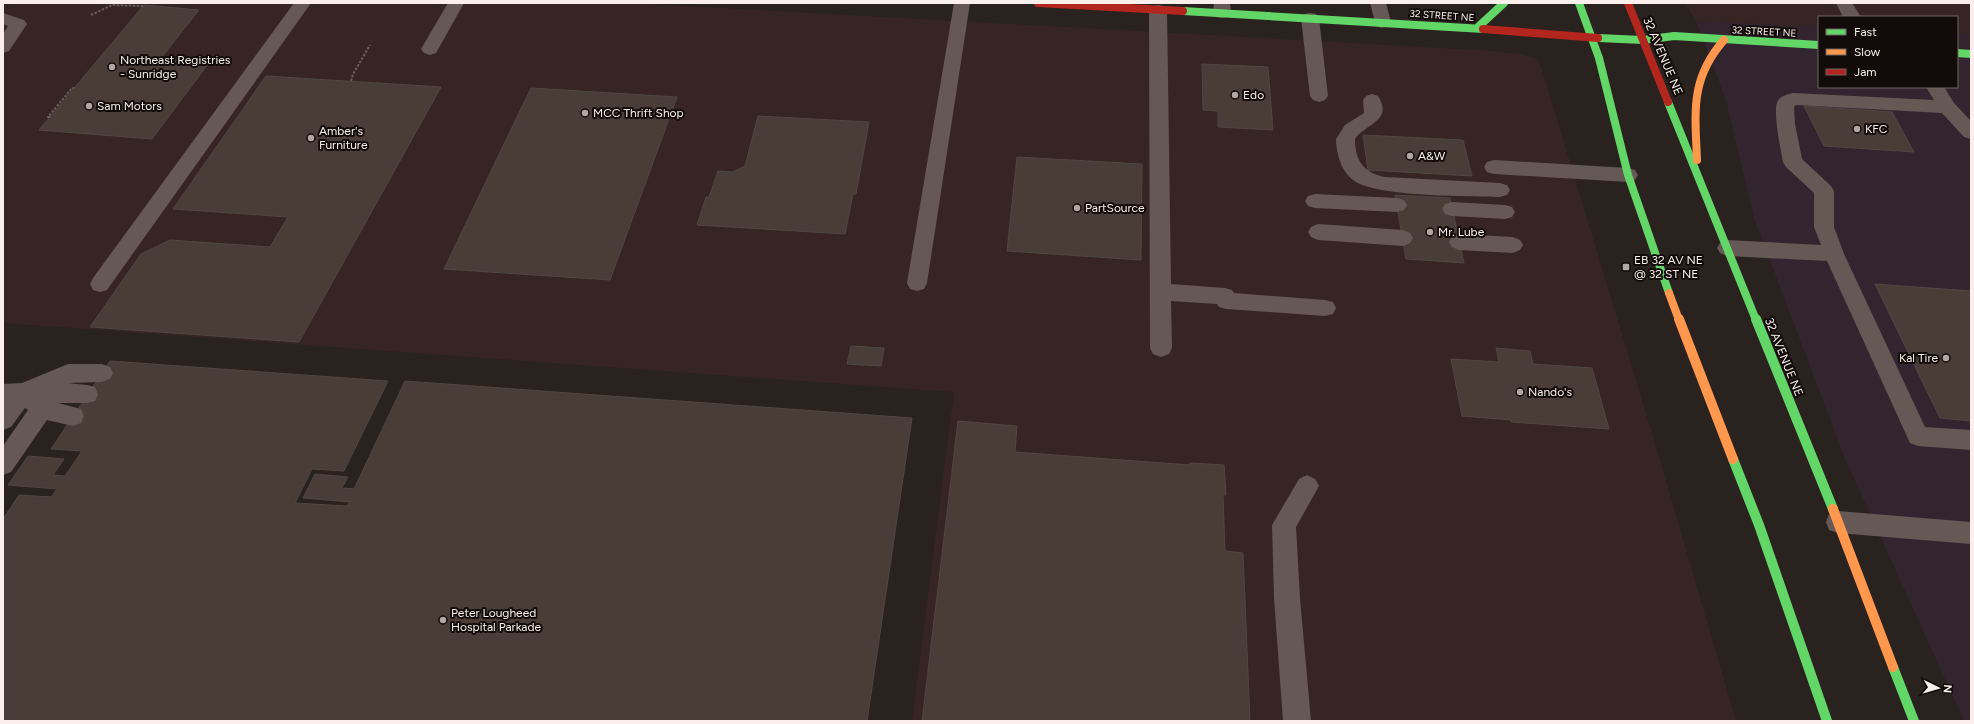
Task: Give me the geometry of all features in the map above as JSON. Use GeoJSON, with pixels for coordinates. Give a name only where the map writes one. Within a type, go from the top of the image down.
{"type":"FeatureCollection","features":[{"type":"Feature","properties":{"kind":"main road","name":"32 STREET NE"},"geometry":{"type":"LineString","coordinates":[[1038,3],[1158,10],[1222,8],[1310,18],[1477,28],[1533,34],[1644,40],[1674,36],[1818,45]]}},
{"type":"Feature","properties":{"kind":"main road"},"geometry":{"type":"LineString","coordinates":[[1477,28],[1504,3]]}},
{"type":"Feature","properties":{"kind":"main road"},"geometry":{"type":"LineString","coordinates":[[1579,3],[1599,58],[1628,175],[1681,326],[1759,525],[1827,721]]}},
{"type":"Feature","properties":{"kind":"main road","name":"32 AVENUE NE"},"geometry":{"type":"LineString","coordinates":[[1628,3],[1838,522],[1914,721]]}},
{"type":"Feature","properties":{"kind":"main road"},"geometry":{"type":"LineString","coordinates":[[1697,172],[1697,98],[1701,72],[1709,56],[1724,40]]}},
{"type":"Feature","properties":{"kind":"main road"},"geometry":{"type":"LineString","coordinates":[[1958,53],[1971,54]]}},
{"type":"Feature","properties":{"kind":"lane"},"geometry":{"type":"LineString","coordinates":[[100,284],[303,3]]}},
{"type":"Feature","properties":{"kind":"lane"},"geometry":{"type":"LineString","coordinates":[[430,49],[456,3]]}},
{"type":"Feature","properties":{"kind":"lane"},"geometry":{"type":"LineString","coordinates":[[917,283],[962,3]]}},
{"type":"Feature","properties":{"kind":"lane"},"geometry":{"type":"LineString","coordinates":[[1378,3],[1382,22]]}},
{"type":"Feature","properties":{"kind":"lane"},"geometry":{"type":"LineString","coordinates":[[1844,3],[1851,16]]}},
{"type":"Feature","properties":{"kind":"lane"},"geometry":{"type":"LineString","coordinates":[[1158,10],[1161,348]]}},
{"type":"Feature","properties":{"kind":"lane"},"geometry":{"type":"LineString","coordinates":[[3,18],[18,24],[3,47]]}},
{"type":"Feature","properties":{"kind":"lane"},"geometry":{"type":"LineString","coordinates":[[1310,18],[1319,96]]}},
{"type":"Feature","properties":{"kind":"lane"},"geometry":{"type":"LineString","coordinates":[[1936,88],[1947,107],[1971,132]]}},
{"type":"Feature","properties":{"kind":"lane"},"geometry":{"type":"LineString","coordinates":[[1947,107],[1793,99],[1785,104],[1786,124],[1793,162],[1824,191],[1824,227],[1834,254],[1918,436],[1971,440]]}},
{"type":"Feature","properties":{"kind":"lane"},"geometry":{"type":"LineString","coordinates":[[1372,100],[1374,114],[1369,120],[1357,126],[1348,133],[1345,141],[1349,163],[1355,173],[1369,181],[1385,184],[1500,190]]}},
{"type":"Feature","properties":{"kind":"lane"},"geometry":{"type":"LineString","coordinates":[[1494,167],[1628,175]]}},
{"type":"Feature","properties":{"kind":"lane"},"geometry":{"type":"LineString","coordinates":[[1316,217],[1400,222],[1316,217]]}},
{"type":"Feature","properties":{"kind":"lane"},"geometry":{"type":"LineString","coordinates":[[1456,226],[1509,229],[1456,226]]}},
{"type":"Feature","properties":{"kind":"lane"},"geometry":{"type":"LineString","coordinates":[[1727,248],[1834,254]]}},
{"type":"Feature","properties":{"kind":"lane"},"geometry":{"type":"LineString","coordinates":[[1160,292],[1325,308]]}},
{"type":"Feature","properties":{"kind":"lane"},"geometry":{"type":"LineString","coordinates":[[3,420],[13,393],[68,373],[102,373]]}},
{"type":"Feature","properties":{"kind":"lane"},"geometry":{"type":"LineString","coordinates":[[13,393],[47,401],[73,416]]}},
{"type":"Feature","properties":{"kind":"lane"},"geometry":{"type":"LineString","coordinates":[[3,465],[47,401],[87,394]]}},
{"type":"Feature","properties":{"kind":"lane"},"geometry":{"type":"LineString","coordinates":[[1297,721],[1287,598],[1284,525],[1307,486]]}},
{"type":"Feature","properties":{"kind":"lane"},"geometry":{"type":"LineString","coordinates":[[1838,522],[1971,533]]}},
{"type":"Feature","properties":{"kind":"path"},"geometry":{"type":"LineString","coordinates":[[91,15],[112,5],[143,6]]}},
{"type":"Feature","properties":{"kind":"path"},"geometry":{"type":"LineString","coordinates":[[350,81],[370,45]]}},
{"type":"Feature","properties":{"kind":"path"},"geometry":{"type":"LineString","coordinates":[[50,117],[48,117],[62,102],[72,88],[74,88]]}},
{"type":"Feature","properties":{"kind":"shaded area"},"geometry":{"type":"Polygon","coordinates":[[[3,3],[633,3],[1494,51],[1525,55],[1539,60],[1655,443],[1736,721],[912,721],[954,392],[3,323],[3,3]]]}},
{"type":"Feature","properties":{"kind":"shaded area"},"geometry":{"type":"Polygon","coordinates":[[[1685,3],[1971,3],[1971,35],[1958,34],[1958,16],[1818,16],[1818,27],[1696,21],[1685,3]]]}},
{"type":"Feature","properties":{"kind":"shaded area"},"geometry":{"type":"Polygon","coordinates":[[[1696,21],[1818,27],[1818,88],[1958,88],[1958,34],[1971,35],[1971,721],[1964,721],[1844,456],[1754,218],[1726,100],[1696,21]]]}},
{"type":"Feature","properties":{"kind":"building"},"geometry":{"type":"Polygon","coordinates":[[[144,5],[199,10],[161,58],[207,60],[205,63],[208,64],[152,139],[39,130],[144,5]]]}},
{"type":"Feature","properties":{"kind":"building"},"geometry":{"type":"Polygon","coordinates":[[[1202,64],[1268,67],[1273,130],[1218,127],[1218,111],[1203,110],[1202,64]]]}},
{"type":"Feature","properties":{"kind":"building"},"geometry":{"type":"Polygon","coordinates":[[[266,76],[441,87],[299,342],[90,327],[141,254],[170,240],[270,247],[288,217],[173,209],[266,76]]]}},
{"type":"Feature","properties":{"kind":"building"},"geometry":{"type":"Polygon","coordinates":[[[531,88],[677,97],[610,280],[444,269],[531,88]]]}},
{"type":"Feature","properties":{"kind":"building"},"geometry":{"type":"Polygon","coordinates":[[[1804,106],[1892,112],[1914,152],[1824,146],[1804,106]]]}},
{"type":"Feature","properties":{"kind":"building"},"geometry":{"type":"Polygon","coordinates":[[[758,116],[869,122],[856,194],[853,194],[845,234],[697,225],[706,197],[709,197],[718,171],[733,172],[745,166],[758,116]]]}},
{"type":"Feature","properties":{"kind":"building"},"geometry":{"type":"Polygon","coordinates":[[[1363,135],[1463,140],[1472,176],[1368,170],[1363,135]]]}},
{"type":"Feature","properties":{"kind":"building","name":"PartSource"},"geometry":{"type":"Polygon","coordinates":[[[1017,157],[1142,164],[1141,260],[1007,251],[1017,157]]]}},
{"type":"Feature","properties":{"kind":"building","name":"Mr. Lube"},"geometry":{"type":"Polygon","coordinates":[[[1395,195],[1450,198],[1464,263],[1406,259],[1395,195]]]}},
{"type":"Feature","properties":{"kind":"building"},"geometry":{"type":"Polygon","coordinates":[[[1875,284],[1971,291],[1971,421],[1940,418],[1875,284]]]}},
{"type":"Feature","properties":{"kind":"building"},"geometry":{"type":"Polygon","coordinates":[[[851,346],[884,348],[881,366],[847,364],[851,346]]]}},
{"type":"Feature","properties":{"kind":"building"},"geometry":{"type":"Polygon","coordinates":[[[1496,348],[1530,351],[1533,364],[1592,368],[1609,429],[1511,422],[1511,420],[1462,416],[1451,359],[1499,362],[1496,348]]]}},
{"type":"Feature","properties":{"kind":"building","name":"Peter Lougheed Hospital Parkade"},"geometry":{"type":"Polygon","coordinates":[[[110,361],[388,381],[344,471],[312,469],[295,503],[347,506],[350,502],[303,498],[315,474],[348,477],[342,488],[354,489],[405,381],[912,418],[867,721],[3,721],[3,519],[19,495],[51,497],[57,489],[8,485],[28,456],[64,459],[53,475],[65,476],[82,451],[51,449],[110,361]]]}},
{"type":"Feature","properties":{"kind":"building"},"geometry":{"type":"Polygon","coordinates":[[[958,421],[1017,426],[1015,452],[1190,465],[1190,463],[1224,465],[1226,495],[1223,495],[1225,551],[1243,553],[1250,721],[922,721],[958,421]]]}},
{"type":"Feature","properties":{"kind":"traffic: fast"},"geometry":{"type":"LineString","coordinates":[[1477,28],[1504,3]]}},
{"type":"Feature","properties":{"kind":"traffic: fast"},"geometry":{"type":"LineString","coordinates":[[1579,3],[1599,58],[1628,175],[1669,293]]}},
{"type":"Feature","properties":{"kind":"traffic: fast"},"geometry":{"type":"LineString","coordinates":[[1183,11],[1483,29]]}},
{"type":"Feature","properties":{"kind":"traffic: fast"},"geometry":{"type":"LineString","coordinates":[[1598,38],[1643,40],[1674,36],[1818,45]]}},
{"type":"Feature","properties":{"kind":"traffic: fast"},"geometry":{"type":"LineString","coordinates":[[1958,53],[1971,54]]}},
{"type":"Feature","properties":{"kind":"traffic: fast"},"geometry":{"type":"LineString","coordinates":[[1668,102],[1833,509]]}},
{"type":"Feature","properties":{"kind":"traffic: fast"},"geometry":{"type":"LineString","coordinates":[[1733,459],[1759,525],[1827,721]]}},
{"type":"Feature","properties":{"kind":"traffic: fast"},"geometry":{"type":"LineString","coordinates":[[1893,667],[1914,721]]}},
{"type":"Feature","properties":{"kind":"traffic: slow"},"geometry":{"type":"LineString","coordinates":[[1697,160],[1696,111],[1699,81],[1704,67],[1712,53],[1724,40]]}},
{"type":"Feature","properties":{"kind":"traffic: slow"},"geometry":{"type":"LineString","coordinates":[[1669,293],[1733,459]]}},
{"type":"Feature","properties":{"kind":"traffic: slow"},"geometry":{"type":"LineString","coordinates":[[1833,509],[1893,667]]}},
{"type":"Feature","properties":{"kind":"traffic: jam"},"geometry":{"type":"LineString","coordinates":[[1038,3],[1183,11]]}},
{"type":"Feature","properties":{"kind":"traffic: jam"},"geometry":{"type":"LineString","coordinates":[[1628,3],[1668,102]]}},
{"type":"Feature","properties":{"kind":"traffic: jam"},"geometry":{"type":"LineString","coordinates":[[1483,29],[1598,38]]}},
{"type":"Feature","properties":{"kind":"place","name":"Northeast Registries - Sunridge"},"geometry":{"type":"Point","coordinates":[112,67]}},
{"type":"Feature","properties":{"kind":"place","name":"Edo"},"geometry":{"type":"Point","coordinates":[1235,95]}},
{"type":"Feature","properties":{"kind":"place","name":"Sam Motors"},"geometry":{"type":"Point","coordinates":[89,106]}},
{"type":"Feature","properties":{"kind":"place","name":"MCC Thrift Shop"},"geometry":{"type":"Point","coordinates":[585,113]}},
{"type":"Feature","properties":{"kind":"place","name":"KFC"},"geometry":{"type":"Point","coordinates":[1857,129]}},
{"type":"Feature","properties":{"kind":"place","name":"Amber's Furniture"},"geometry":{"type":"Point","coordinates":[311,138]}},
{"type":"Feature","properties":{"kind":"place","name":"A&W"},"geometry":{"type":"Point","coordinates":[1410,156]}},
{"type":"Feature","properties":{"kind":"place","name":"PartSource"},"geometry":{"type":"Point","coordinates":[1077,208]}},
{"type":"Feature","properties":{"kind":"place","name":"Mr. Lube"},"geometry":{"type":"Point","coordinates":[1430,232]}},
{"type":"Feature","properties":{"kind":"place","name":"EB 32 AV NE @ 32 ST NE"},"geometry":{"type":"Point","coordinates":[1626,267]}},
{"type":"Feature","properties":{"kind":"place","name":"Kal Tire"},"geometry":{"type":"Point","coordinates":[1946,358]}},
{"type":"Feature","properties":{"kind":"place","name":"Nando's"},"geometry":{"type":"Point","coordinates":[1520,392]}},
{"type":"Feature","properties":{"kind":"place","name":"Peter Lougheed Hospital Parkade"},"geometry":{"type":"Point","coordinates":[443,620]}}]}
